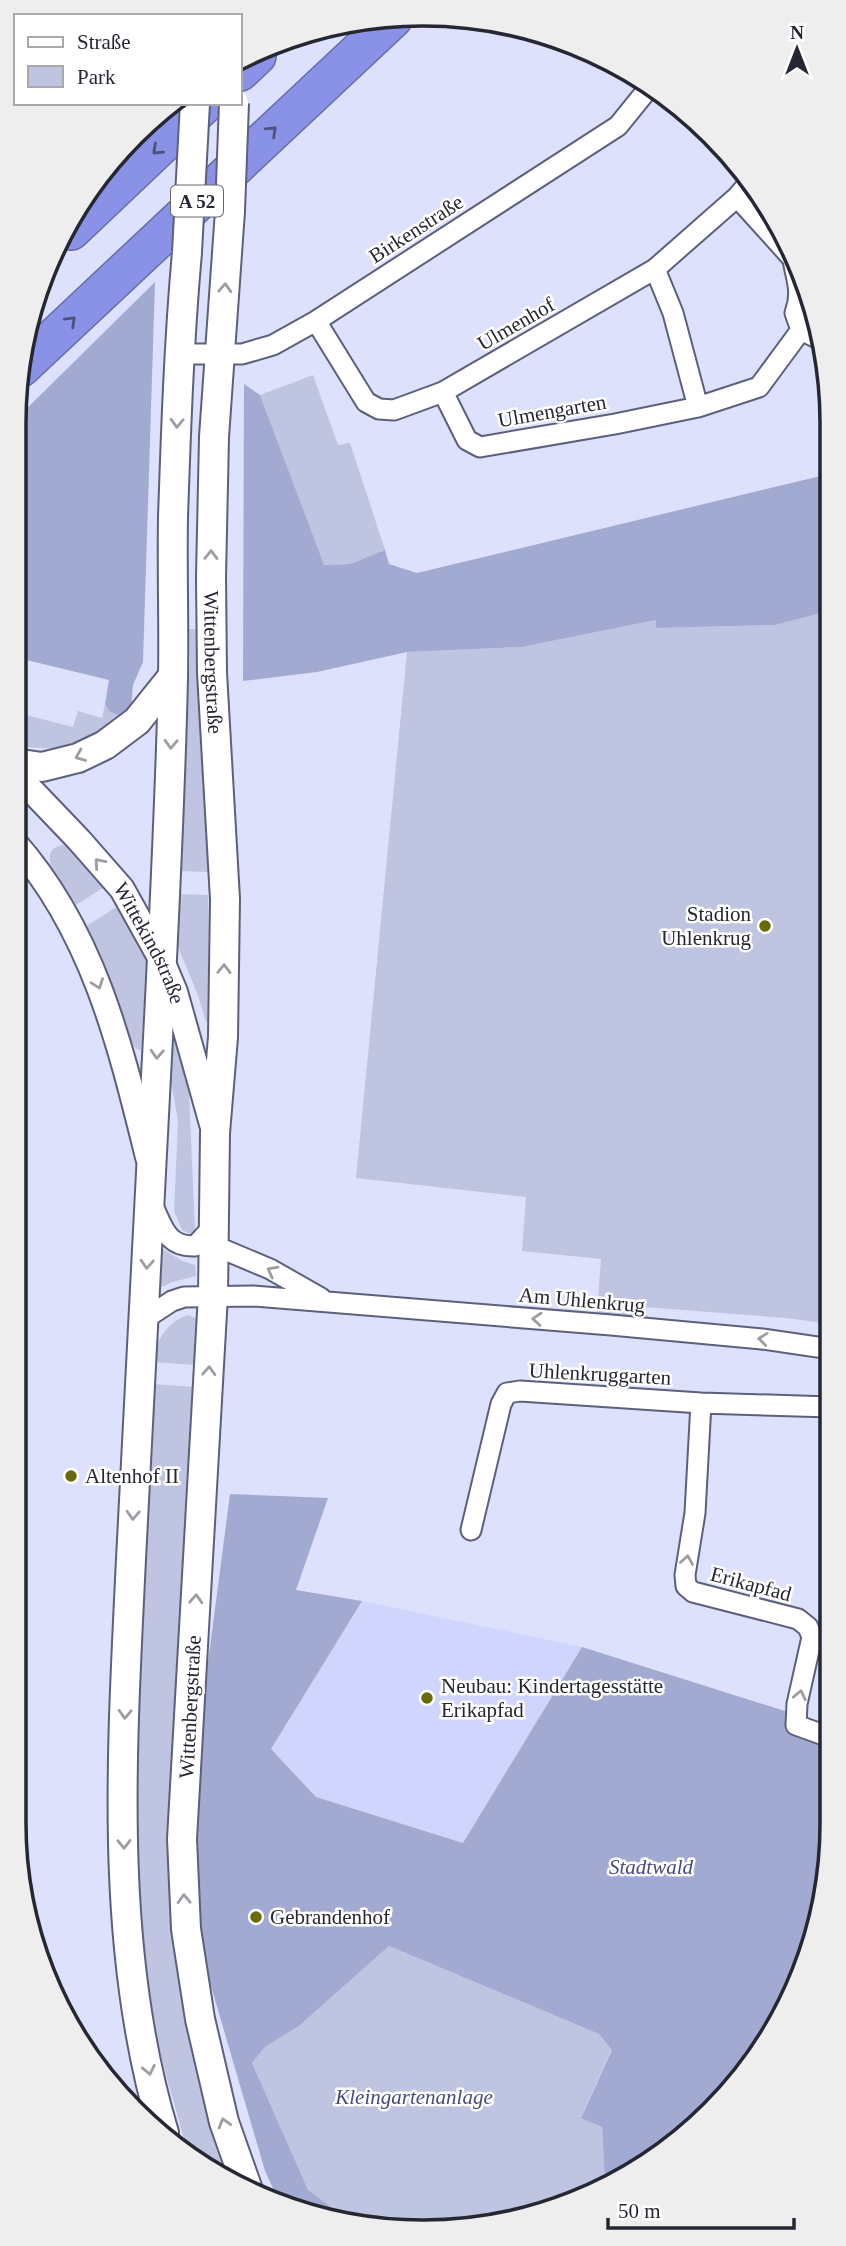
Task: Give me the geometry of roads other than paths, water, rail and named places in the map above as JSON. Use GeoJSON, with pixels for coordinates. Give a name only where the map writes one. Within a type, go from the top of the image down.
{"type":"FeatureCollection","features":[{"type":"Feature","properties":{"kind":"highway","name":"A 52"},"geometry":{"type":"LineString","coordinates":[[32,358],[383,29]]}},
{"type":"Feature","properties":{"kind":"highway"},"geometry":{"type":"LineString","coordinates":[[82,221],[204,105]]}},
{"type":"Feature","properties":{"kind":"main road","name":"Wittenbergstraße"},"geometry":{"type":"LineString","coordinates":[[161,2121],[139,2022],[128,1931],[123,1847],[127,1652],[162,961],[173,676],[173,520],[179,354],[195,105]]}},
{"type":"Feature","properties":{"kind":"main road","name":"Wittenbergstraße"},"geometry":{"type":"LineString","coordinates":[[234,105],[230,211],[214,437],[211,577],[212,673],[225,900],[223,1037],[215,1133],[213,1295],[182,1839],[186,1929],[200,2019],[224,2122],[243,2177]]}},
{"type":"Feature","properties":{"kind":"main road"},"geometry":{"type":"LineString","coordinates":[[26,775],[42,767],[78,758],[104,745],[137,720],[173,676]]}},
{"type":"Feature","properties":{"kind":"street","name":"Birkenstraße"},"geometry":{"type":"LineString","coordinates":[[179,354],[242,354],[273,345],[316,321],[618,126],[644,94]]}},
{"type":"Feature","properties":{"kind":"street","name":"Ulmenhof"},"geometry":{"type":"LineString","coordinates":[[316,321],[366,402],[379,409],[394,410],[443,392],[655,269],[743,190]]}},
{"type":"Feature","properties":{"kind":"street"},"geometry":{"type":"LineString","coordinates":[[743,190],[760,214]]}},
{"type":"Feature","properties":{"kind":"street"},"geometry":{"type":"LineString","coordinates":[[655,269],[673,313],[698,407]]}},
{"type":"Feature","properties":{"kind":"street"},"geometry":{"type":"LineString","coordinates":[[799,294],[795,313],[801,330],[809,334]]}},
{"type":"Feature","properties":{"kind":"street","name":"Ulmengarten"},"geometry":{"type":"LineString","coordinates":[[443,392],[467,440],[480,447],[615,424],[698,407],[759,387],[801,330]]}},
{"type":"Feature","properties":{"kind":"street","name":"Wittekindstraße"},"geometry":{"type":"LineString","coordinates":[[26,788],[79,840],[122,889],[162,961],[188,1031],[215,1133]]}},
{"type":"Feature","properties":{"kind":"street"},"geometry":{"type":"LineString","coordinates":[[26,855],[36,866],[69,923],[96,977],[123,1058],[151,1171]]}},
{"type":"Feature","properties":{"kind":"street","name":"Wittenbergstraße"},"geometry":{"type":"LineString","coordinates":[[150,1200],[169,1238],[176,1244],[195,1246],[212,1232]]}},
{"type":"Feature","properties":{"kind":"street","name":"Am Uhlenkrug"},"geometry":{"type":"LineString","coordinates":[[212,1232],[328,1302]]}},
{"type":"Feature","properties":{"kind":"street","name":"Am Uhlenkrug"},"geometry":{"type":"LineString","coordinates":[[143,1320],[172,1301],[184,1297],[213,1295],[707,1334],[820,1348]]}},
{"type":"Feature","properties":{"kind":"street","name":"Uhlenkruggarten"},"geometry":{"type":"LineString","coordinates":[[471,1530],[501,1404],[507,1394],[520,1391],[820,1407]]}},
{"type":"Feature","properties":{"kind":"street","name":"Erikapfad"},"geometry":{"type":"LineString","coordinates":[[701,1402],[695,1505],[685,1575],[686,1586],[693,1592],[799,1619],[808,1627],[812,1637],[811,1650],[797,1703],[796,1725],[820,1734]]}},
{"type":"Feature","properties":{"kind":"place","name":"Stadion Uhlenkrug"},"geometry":{"type":"Point","coordinates":[765,926]}},
{"type":"Feature","properties":{"kind":"place","name":"Altenhof II"},"geometry":{"type":"Point","coordinates":[71,1476]}},
{"type":"Feature","properties":{"kind":"place","name":"Neubau: Kindertagesstätte Erikapfad"},"geometry":{"type":"Point","coordinates":[427,1698]}},
{"type":"Feature","properties":{"kind":"place","name":"Gebrandenhof"},"geometry":{"type":"Point","coordinates":[256,1917]}},
{"type":"Feature","properties":{"kind":"park label","name":"Stadtwald"},"geometry":{"type":"Point","coordinates":[651,1867]}},
{"type":"Feature","properties":{"kind":"park label","name":"Kleingartenanlage"},"geometry":{"type":"Point","coordinates":[414,2097]}}]}
